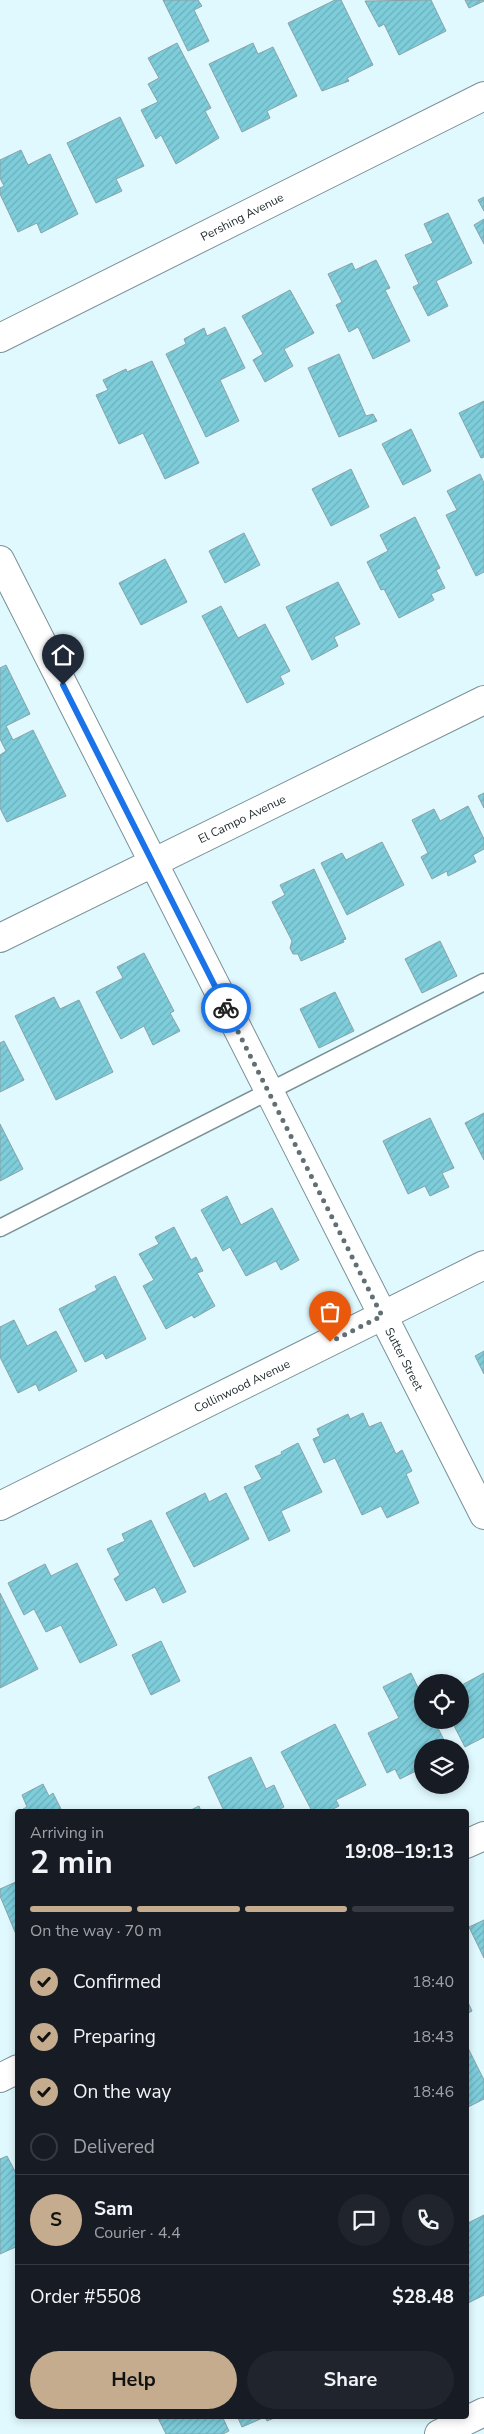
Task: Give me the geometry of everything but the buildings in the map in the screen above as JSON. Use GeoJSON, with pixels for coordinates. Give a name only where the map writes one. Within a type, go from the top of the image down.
{"type":"FeatureCollection","features":[{"type":"Feature","properties":{"kind":"street","name":"Pershing Avenue"},"geometry":{"type":"LineString","coordinates":[[0,338],[484,96]]}},
{"type":"Feature","properties":{"kind":"street","name":"Sutter Street"},"geometry":{"type":"LineString","coordinates":[[0,560],[484,1515]]}},
{"type":"Feature","properties":{"kind":"street","name":"El Campo Avenue"},"geometry":{"type":"LineString","coordinates":[[0,938],[484,700]]}},
{"type":"Feature","properties":{"kind":"street","name":"Collinwood Avenue"},"geometry":{"type":"LineString","coordinates":[[0,1506],[484,1265]]}},
{"type":"Feature","properties":{"kind":"street"},"geometry":{"type":"LineString","coordinates":[[469,1843],[484,1836]]}},
{"type":"Feature","properties":{"kind":"street"},"geometry":{"type":"LineString","coordinates":[[0,2078],[15,2070]]}},
{"type":"Feature","properties":{"kind":"street"},"geometry":{"type":"LineString","coordinates":[[439,2434],[484,2412]]}},
{"type":"Feature","properties":{"kind":"lane"},"geometry":{"type":"LineString","coordinates":[[0,1228],[484,982]]}},
{"type":"Feature","properties":{"kind":"way so far"},"geometry":{"type":"LineString","coordinates":[[226,1008],[382,1316],[330,1342]]}},
{"type":"Feature","properties":{"kind":"route"},"geometry":{"type":"LineString","coordinates":[[63,685],[226,1008]]}}]}
